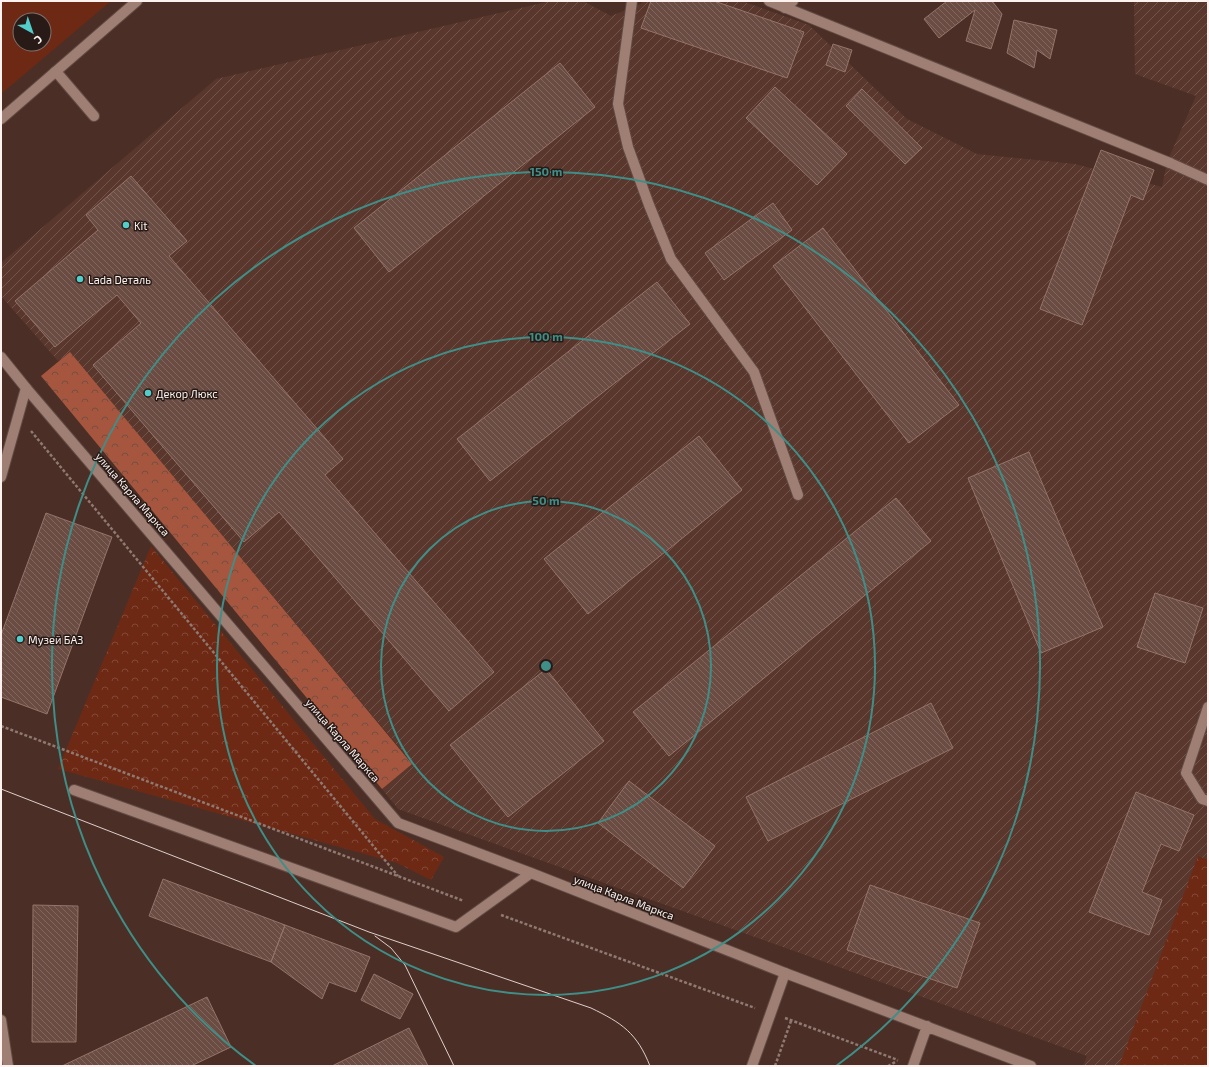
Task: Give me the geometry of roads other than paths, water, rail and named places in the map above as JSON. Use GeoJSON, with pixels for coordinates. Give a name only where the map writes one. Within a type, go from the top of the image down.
{"type":"FeatureCollection","features":[{"type":"Feature","properties":{"kind":"street"},"geometry":{"type":"LineString","coordinates":[[1,119],[137,1]]}},
{"type":"Feature","properties":{"kind":"street"},"geometry":{"type":"LineString","coordinates":[[632,1],[618,104],[628,147],[671,259],[754,372],[798,495]]}},
{"type":"Feature","properties":{"kind":"street"},"geometry":{"type":"LineString","coordinates":[[769,1],[789,4],[1208,180]]}},
{"type":"Feature","properties":{"kind":"street"},"geometry":{"type":"LineString","coordinates":[[55,72],[60,75],[94,116]]}},
{"type":"Feature","properties":{"kind":"street","name":"улица Карла Маркса"},"geometry":{"type":"LineString","coordinates":[[1,357],[398,823],[531,873],[785,973],[1031,1066]]}},
{"type":"Feature","properties":{"kind":"street"},"geometry":{"type":"LineString","coordinates":[[1,477],[26,388]]}},
{"type":"Feature","properties":{"kind":"street"},"geometry":{"type":"LineString","coordinates":[[1208,707],[1186,774],[1202,799],[1208,801]]}},
{"type":"Feature","properties":{"kind":"street"},"geometry":{"type":"LineString","coordinates":[[74,790],[456,926],[531,873]]}},
{"type":"Feature","properties":{"kind":"street"},"geometry":{"type":"LineString","coordinates":[[752,1066],[785,973]]}},
{"type":"Feature","properties":{"kind":"street"},"geometry":{"type":"LineString","coordinates":[[1,1020],[8,1066]]}},
{"type":"Feature","properties":{"kind":"street"},"geometry":{"type":"LineString","coordinates":[[913,1066],[927,1026]]}},
{"type":"Feature","properties":{"kind":"tram line"},"geometry":{"type":"LineString","coordinates":[[1,789],[369,932],[591,1008],[620,1024],[627,1030],[640,1045],[650,1066]]}},
{"type":"Feature","properties":{"kind":"tram line"},"geometry":{"type":"LineString","coordinates":[[375,936],[391,948],[405,965],[454,1066]]}},
{"type":"Feature","properties":{"kind":"place","name":"Kit"},"geometry":{"type":"Point","coordinates":[126,225]}},
{"type":"Feature","properties":{"kind":"place","name":"Lada Dеталь"},"geometry":{"type":"Point","coordinates":[80,279]}},
{"type":"Feature","properties":{"kind":"place","name":"Декор Люкс"},"geometry":{"type":"Point","coordinates":[148,393]}},
{"type":"Feature","properties":{"kind":"place","name":"Музей БАЗ"},"geometry":{"type":"Point","coordinates":[20,639]}}]}
